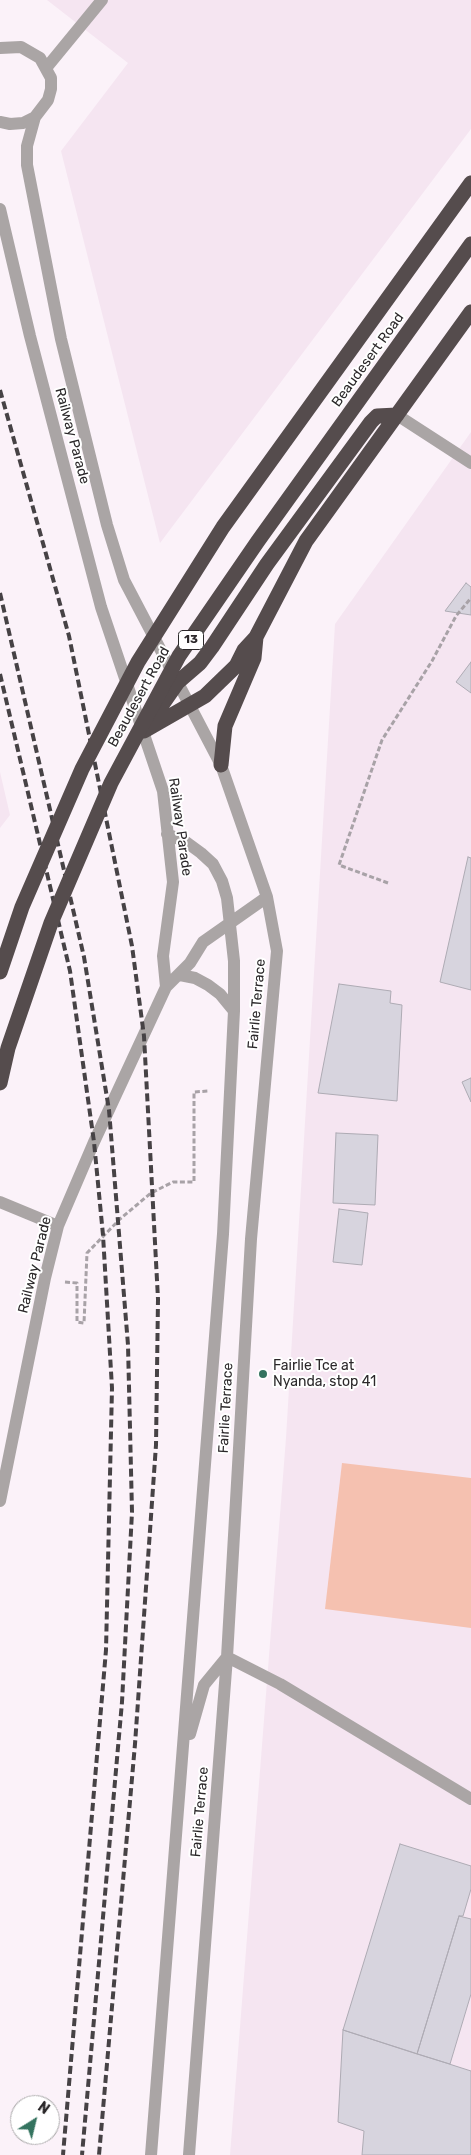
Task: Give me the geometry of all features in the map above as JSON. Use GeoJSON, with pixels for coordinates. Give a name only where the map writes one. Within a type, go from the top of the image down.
{"type":"FeatureCollection","features":[{"type":"Feature","properties":{"kind":"highway","name":"Beaudesert Road"},"geometry":{"type":"LineString","coordinates":[[0,972],[22,907],[82,769],[138,662],[223,527],[471,183]]}},
{"type":"Feature","properties":{"kind":"highway","name":"Beaudesert Road"},"geometry":{"type":"LineString","coordinates":[[0,1083],[8,1048],[55,915],[111,783],[179,656],[264,533],[471,244]]}},
{"type":"Feature","properties":{"kind":"highway"},"geometry":{"type":"LineString","coordinates":[[144,731],[191,706],[224,680],[256,637],[306,541],[471,312]]}},
{"type":"Feature","properties":{"kind":"highway"},"geometry":{"type":"LineString","coordinates":[[144,731],[178,682],[200,663],[212,647],[267,564],[370,422],[377,416],[397,416]]}},
{"type":"Feature","properties":{"kind":"highway"},"geometry":{"type":"LineString","coordinates":[[220,764],[225,726],[254,658],[256,637]]}},
{"type":"Feature","properties":{"kind":"street"},"geometry":{"type":"LineString","coordinates":[[0,48],[20,47],[40,58],[47,67],[102,0]]}},
{"type":"Feature","properties":{"kind":"street","name":"Railway Parade"},"geometry":{"type":"LineString","coordinates":[[47,67],[51,78],[48,100],[35,117],[27,146],[27,166],[61,339],[105,515],[124,580],[178,682]]}},
{"type":"Feature","properties":{"kind":"street"},"geometry":{"type":"LineString","coordinates":[[0,122],[17,124],[35,117]]}},
{"type":"Feature","properties":{"kind":"street","name":"Railway Parade"},"geometry":{"type":"LineString","coordinates":[[0,209],[30,336],[101,607],[163,790],[173,882],[163,956],[166,987],[94,1142],[58,1226],[45,1278],[0,1501]]}},
{"type":"Feature","properties":{"kind":"street"},"geometry":{"type":"LineString","coordinates":[[397,416],[471,463]]}},
{"type":"Feature","properties":{"kind":"street","name":"Fairlie Terrace"},"geometry":{"type":"LineString","coordinates":[[178,682],[220,764],[267,897],[277,951],[251,1239],[228,1657],[189,2155]]}},
{"type":"Feature","properties":{"kind":"street","name":"Fairlie Terrace"},"geometry":{"type":"LineString","coordinates":[[150,2155],[183,1762],[223,1234],[234,1011],[234,961],[230,922],[222,881],[213,864],[186,842],[167,834]]}},
{"type":"Feature","properties":{"kind":"street"},"geometry":{"type":"LineString","coordinates":[[166,987],[180,975],[203,942],[267,897]]}},
{"type":"Feature","properties":{"kind":"street"},"geometry":{"type":"LineString","coordinates":[[180,975],[195,978],[208,985],[220,994],[234,1011]]}},
{"type":"Feature","properties":{"kind":"street"},"geometry":{"type":"LineString","coordinates":[[0,1202],[58,1226]]}},
{"type":"Feature","properties":{"kind":"street"},"geometry":{"type":"LineString","coordinates":[[183,1762],[204,1685],[228,1657],[280,1684],[471,1799]]}},
{"type":"Feature","properties":{"kind":"path"},"geometry":{"type":"LineString","coordinates":[[388,883],[339,865],[382,740],[432,661],[456,616],[471,598]]}},
{"type":"Feature","properties":{"kind":"path"},"geometry":{"type":"LineString","coordinates":[[45,1278],[77,1283],[77,1322],[84,1323],[87,1253],[120,1220],[151,1194],[172,1182],[194,1182],[194,1092],[229,1093]]}},
{"type":"Feature","properties":{"kind":"shaded area"},"geometry":{"type":"Polygon","coordinates":[[[47,0],[471,0],[471,129],[160,543],[61,151],[128,63],[47,0]]]}},
{"type":"Feature","properties":{"kind":"shaded area"},"geometry":{"type":"Polygon","coordinates":[[[471,432],[471,2155],[230,2155],[286,1438],[335,624],[471,432]]]}},
{"type":"Feature","properties":{"kind":"shaded area"},"geometry":{"type":"Polygon","coordinates":[[[0,772],[10,815],[0,828],[0,772]]]}},
{"type":"Feature","properties":{"kind":"shaded area"},"geometry":{"type":"Polygon","coordinates":[[[342,1463],[471,1478],[471,1628],[325,1609],[342,1463]]]}},
{"type":"Feature","properties":{"kind":"building"},"geometry":{"type":"Polygon","coordinates":[[[466,583],[471,587],[471,615],[445,611],[466,583]]]}},
{"type":"Feature","properties":{"kind":"building"},"geometry":{"type":"Polygon","coordinates":[[[471,662],[471,693],[456,682],[471,662]]]}},
{"type":"Feature","properties":{"kind":"building"},"geometry":{"type":"Polygon","coordinates":[[[468,857],[471,858],[471,990],[440,982],[468,857]]]}},
{"type":"Feature","properties":{"kind":"building"},"geometry":{"type":"Polygon","coordinates":[[[339,984],[391,991],[390,1003],[402,1005],[397,1101],[318,1093],[339,984]]]}},
{"type":"Feature","properties":{"kind":"building"},"geometry":{"type":"Polygon","coordinates":[[[471,1078],[471,1102],[462,1082],[471,1078]]]}},
{"type":"Feature","properties":{"kind":"building"},"geometry":{"type":"Polygon","coordinates":[[[336,1133],[378,1135],[375,1205],[333,1203],[336,1133]]]}},
{"type":"Feature","properties":{"kind":"building"},"geometry":{"type":"Polygon","coordinates":[[[339,1209],[368,1213],[362,1265],[333,1262],[339,1209]]]}},
{"type":"Feature","properties":{"kind":"building"},"geometry":{"type":"Polygon","coordinates":[[[400,1844],[471,1866],[471,1889],[463,1916],[459,1916],[417,2054],[343,2030],[400,1844]]]}},
{"type":"Feature","properties":{"kind":"building"},"geometry":{"type":"Polygon","coordinates":[[[459,1916],[471,1919],[471,1994],[450,2064],[417,2054],[459,1916]]]}},
{"type":"Feature","properties":{"kind":"building"},"geometry":{"type":"Polygon","coordinates":[[[343,2030],[471,2071],[471,2155],[362,2155],[364,2131],[338,2122],[343,2030]]]}},
{"type":"Feature","properties":{"kind":"railway"},"geometry":{"type":"LineString","coordinates":[[0,390],[69,636],[132,946],[144,1036],[158,1299],[156,1445],[135,1744],[99,2155]]}},
{"type":"Feature","properties":{"kind":"railway"},"geometry":{"type":"LineString","coordinates":[[0,593],[84,957],[109,1110],[128,1345],[132,1512],[122,1702],[82,2155]]}},
{"type":"Feature","properties":{"kind":"railway"},"geometry":{"type":"LineString","coordinates":[[0,674],[70,971],[94,1142],[103,1235],[112,1388],[106,1650],[63,2155]]}},
{"type":"Feature","properties":{"kind":"place","name":"Fairlie Tce at Nyanda, stop 41"},"geometry":{"type":"Point","coordinates":[263,1374]}}]}
